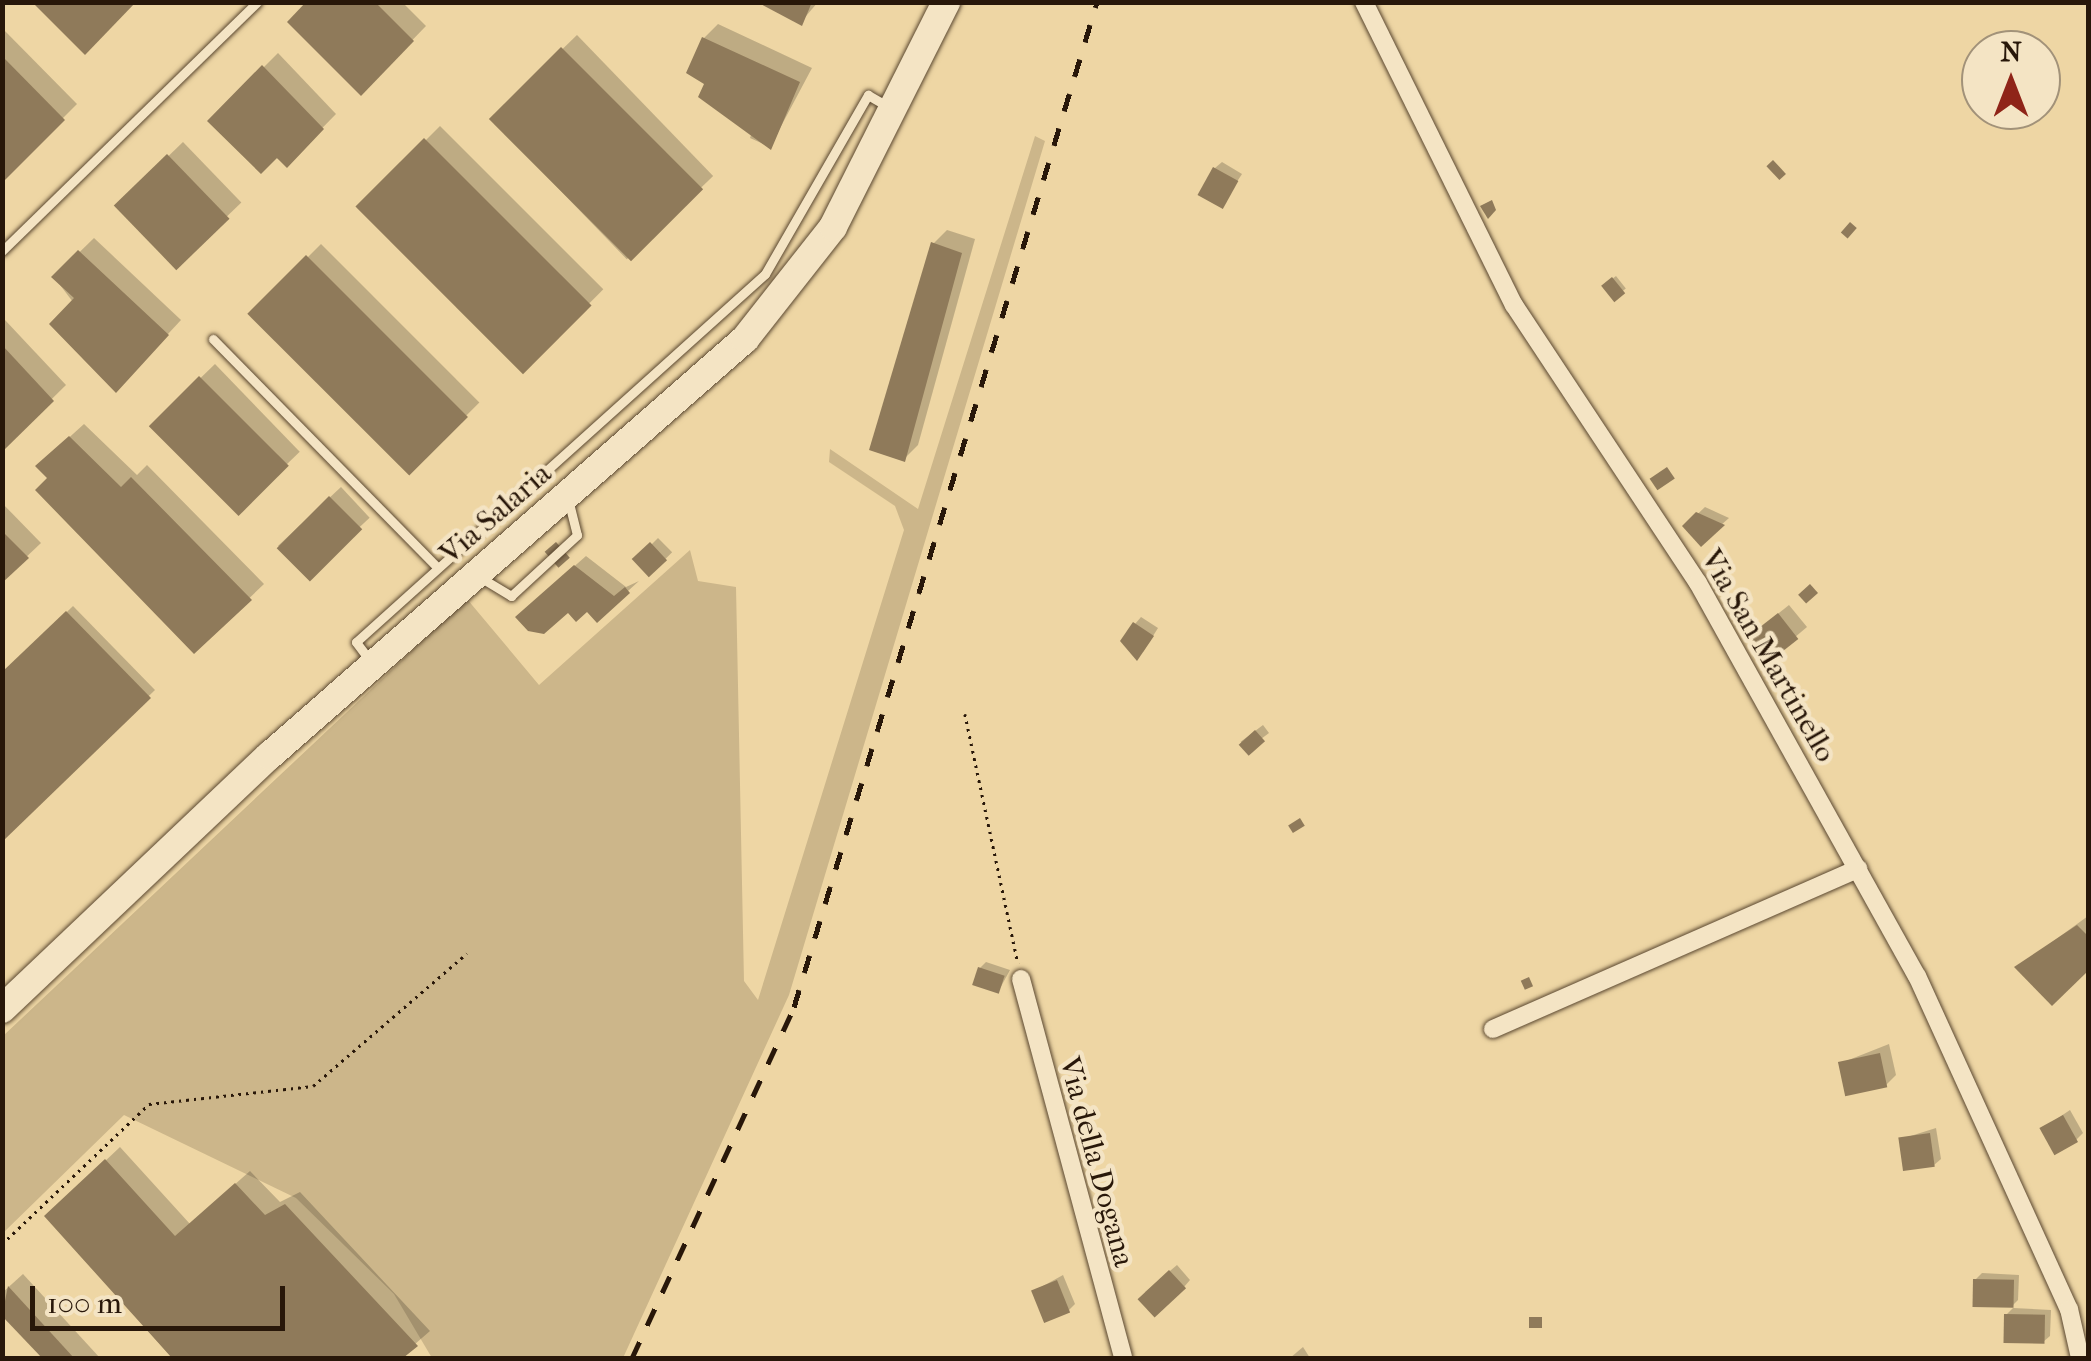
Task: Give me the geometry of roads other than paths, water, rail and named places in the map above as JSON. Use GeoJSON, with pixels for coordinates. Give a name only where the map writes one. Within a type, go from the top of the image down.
{"type":"FeatureCollection","features":[{"type":"Feature","properties":{"kind":"main road","name":"Via Salaria"},"geometry":{"type":"LineString","coordinates":[[2,1009],[372,664],[567,495],[784,297],[833,227],[946,2]]}},
{"type":"Feature","properties":{"kind":"street","name":"Via San Martinello"},"geometry":{"type":"LineString","coordinates":[[1364,2],[1514,305],[1698,583],[1858,868],[1969,1082],[2069,1309],[2080,1358]]}},
{"type":"Feature","properties":{"kind":"street"},"geometry":{"type":"LineString","coordinates":[[1493,1030],[1858,868]]}},
{"type":"Feature","properties":{"kind":"street","name":"Via della Dogana"},"geometry":{"type":"LineString","coordinates":[[1021,979],[1123,1358]]}},
{"type":"Feature","properties":{"kind":"lane"},"geometry":{"type":"LineString","coordinates":[[2,250],[257,2]]}},
{"type":"Feature","properties":{"kind":"lane"},"geometry":{"type":"LineString","coordinates":[[372,664],[356,642],[435,564],[765,274],[868,96],[894,109]]}},
{"type":"Feature","properties":{"kind":"lane"},"geometry":{"type":"LineString","coordinates":[[213,340],[435,564]]}},
{"type":"Feature","properties":{"kind":"lane"},"geometry":{"type":"LineString","coordinates":[[475,575],[511,596],[577,534],[567,495]]}},
{"type":"Feature","properties":{"kind":"railway"},"geometry":{"type":"LineString","coordinates":[[632,1358],[794,1007],[1097,2]]}}]}
